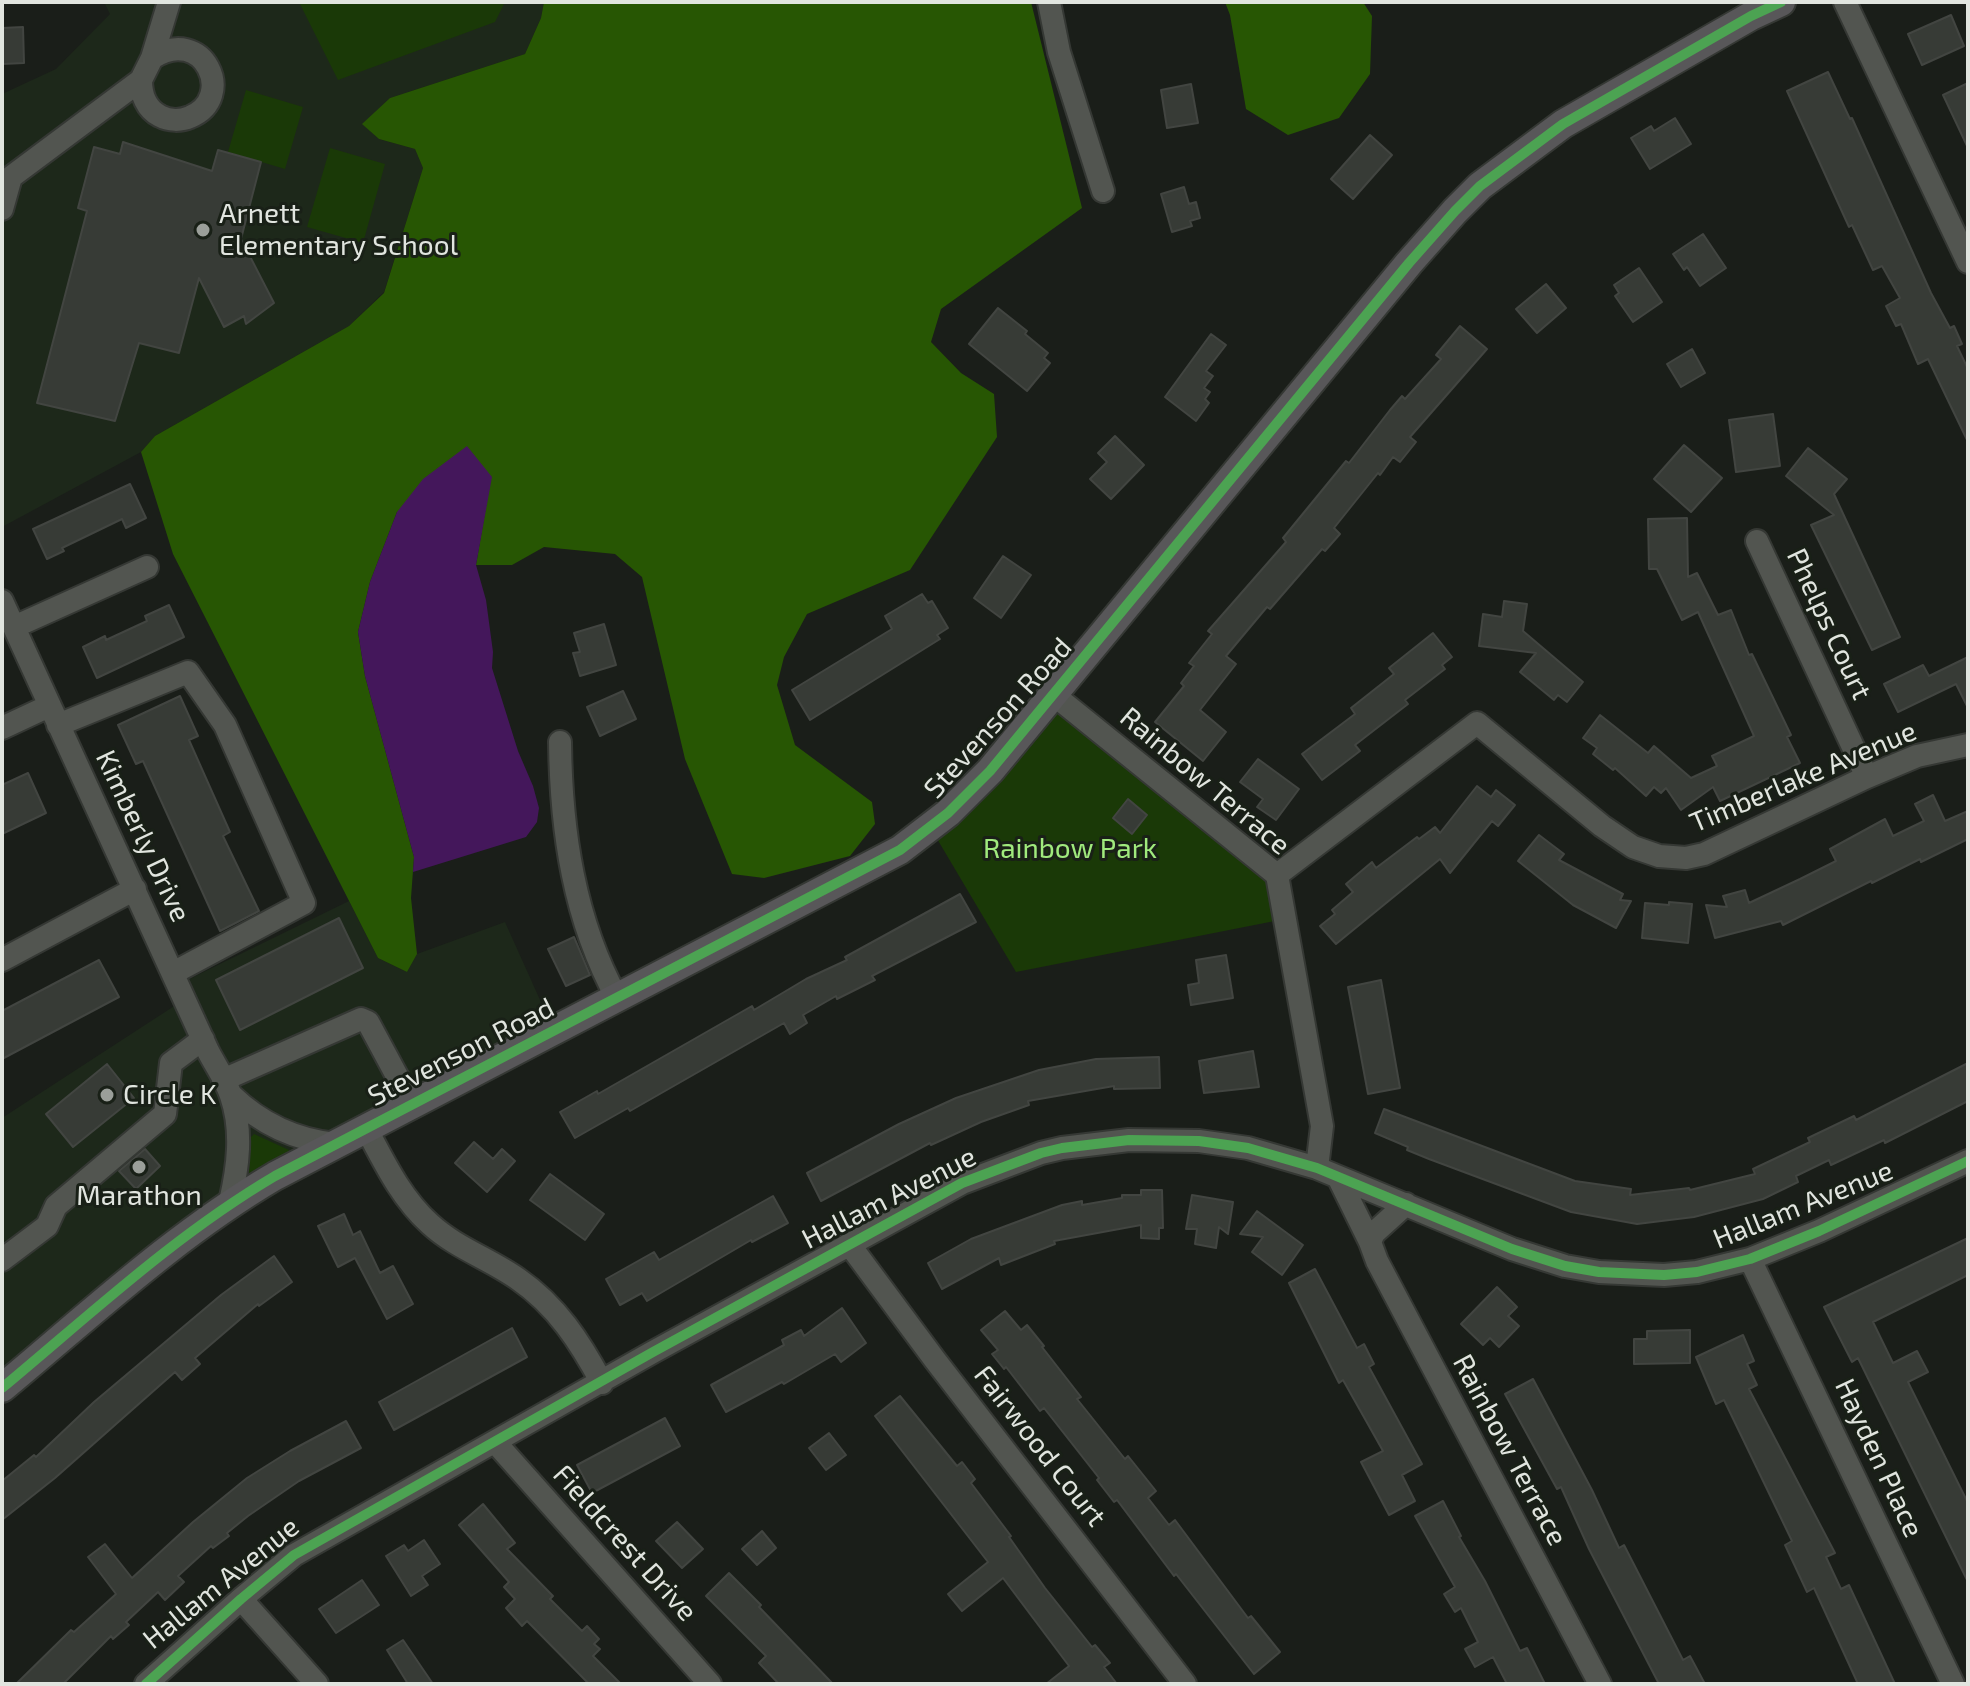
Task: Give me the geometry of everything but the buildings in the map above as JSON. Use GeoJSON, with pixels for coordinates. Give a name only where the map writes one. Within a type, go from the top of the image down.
{"type":"FeatureCollection","features":[{"type":"Feature","properties":{"kind":"main road","name":"Stevenson Road"},"geometry":{"type":"LineString","coordinates":[[2,1388],[172,1245],[230,1202],[900,850],[948,813],[990,771],[1409,263],[1480,186],[1563,124],[1751,16],[1781,2]]}},
{"type":"Feature","properties":{"kind":"street"},"geometry":{"type":"LineString","coordinates":[[5,187],[141,80],[152,58],[169,2]]}},
{"type":"Feature","properties":{"kind":"street"},"geometry":{"type":"LineString","coordinates":[[1049,2],[1059,52],[1103,191]]}},
{"type":"Feature","properties":{"kind":"street"},"geometry":{"type":"LineString","coordinates":[[1845,2],[1968,262]]}},
{"type":"Feature","properties":{"kind":"street"},"geometry":{"type":"LineString","coordinates":[[141,80],[145,102],[161,117],[172,120],[194,116],[209,100],[212,76],[198,56],[183,48],[175,48],[152,58]]}},
{"type":"Feature","properties":{"kind":"street","name":"Phelps Court"},"geometry":{"type":"LineString","coordinates":[[1757,541],[1867,777]]}},
{"type":"Feature","properties":{"kind":"street"},"geometry":{"type":"LineString","coordinates":[[14,627],[147,567]]}},
{"type":"Feature","properties":{"kind":"street","name":"Kimberly Drive"},"geometry":{"type":"LineString","coordinates":[[2,601],[227,1088],[238,1132],[230,1202]]}},
{"type":"Feature","properties":{"kind":"street"},"geometry":{"type":"LineString","coordinates":[[2,728],[53,716],[188,672],[225,725],[304,903],[173,973]]}},
{"type":"Feature","properties":{"kind":"street","name":"Rainbow Terrace"},"geometry":{"type":"LineString","coordinates":[[1054,695],[1277,875],[1322,1126],[1317,1168]]}},
{"type":"Feature","properties":{"kind":"street","name":"Timberlake Avenue"},"geometry":{"type":"LineString","coordinates":[[1277,875],[1477,723],[1602,826],[1633,847],[1659,856],[1686,858],[1704,854],[1917,756],[1968,745]]}},
{"type":"Feature","properties":{"kind":"street"},"geometry":{"type":"LineString","coordinates":[[560,742],[568,852],[579,910],[617,998]]}},
{"type":"Feature","properties":{"kind":"street"},"geometry":{"type":"LineString","coordinates":[[2,960],[135,889]]}},
{"type":"Feature","properties":{"kind":"street"},"geometry":{"type":"LineString","coordinates":[[227,1088],[361,1019],[368,1022],[412,1104]]}},
{"type":"Feature","properties":{"kind":"street"},"geometry":{"type":"LineString","coordinates":[[2,1260],[47,1226],[56,1206],[165,1114],[171,1063],[203,1039]]}},
{"type":"Feature","properties":{"kind":"street","name":"Kimberly Drive"},"geometry":{"type":"LineString","coordinates":[[227,1088],[255,1117],[270,1126],[302,1138],[336,1144]]}},
{"type":"Feature","properties":{"kind":"street"},"geometry":{"type":"LineString","coordinates":[[366,1128],[394,1180],[417,1210],[460,1247],[517,1278],[555,1310],[582,1345],[602,1383]]}},
{"type":"Feature","properties":{"kind":"street","name":"Hallam Avenue"},"geometry":{"type":"LineString","coordinates":[[146,1684],[294,1555],[962,1183],[1062,1148],[1129,1140],[1199,1141],[1248,1148],[1317,1168],[1512,1249],[1565,1266],[1599,1272],[1664,1275],[1697,1272],[1750,1259],[1819,1231],[1968,1161]]}},
{"type":"Feature","properties":{"kind":"street","name":"Rainbow Terrace"},"geometry":{"type":"LineString","coordinates":[[1338,1177],[1377,1261],[1600,1684]]}},
{"type":"Feature","properties":{"kind":"street"},"geometry":{"type":"LineString","coordinates":[[1370,1242],[1374,1233],[1406,1204]]}},
{"type":"Feature","properties":{"kind":"street","name":"Fairwood Court"},"geometry":{"type":"LineString","coordinates":[[849,1244],[1185,1684]]}},
{"type":"Feature","properties":{"kind":"street","name":"Hayden Place"},"geometry":{"type":"LineString","coordinates":[[1750,1259],[1953,1684]]}},
{"type":"Feature","properties":{"kind":"street","name":"Fieldcrest Drive"},"geometry":{"type":"LineString","coordinates":[[495,1442],[710,1684]]}},
{"type":"Feature","properties":{"kind":"street"},"geometry":{"type":"LineString","coordinates":[[241,1599],[317,1684]]}},
{"type":"Feature","properties":{"kind":"shaded area","name":"Arnett Elementary School"},"geometry":{"type":"Polygon","coordinates":[[[104,2],[544,2],[541,18],[525,54],[390,98],[363,124],[379,139],[415,149],[423,168],[384,292],[349,326],[155,436],[141,452],[2,527],[2,94],[56,69],[110,14],[104,2]]]}},
{"type":"Feature","properties":{"kind":"shaded area"},"geometry":{"type":"Polygon","coordinates":[[[467,446],[492,477],[476,565],[486,600],[493,652],[492,668],[539,808],[537,822],[526,837],[413,872],[414,857],[365,676],[358,632],[370,582],[397,512],[423,479],[467,446]]]}},
{"type":"Feature","properties":{"kind":"shaded area"},"geometry":{"type":"Polygon","coordinates":[[[349,901],[378,958],[407,972],[417,954],[505,922],[554,1031],[275,1176],[2,1388],[2,1118],[185,999],[179,984],[349,901]]]}},
{"type":"Feature","properties":{"kind":"green space"},"geometry":{"type":"Polygon","coordinates":[[[299,2],[505,2],[495,22],[338,80],[299,2]]]}},
{"type":"Feature","properties":{"kind":"green space"},"geometry":{"type":"Polygon","coordinates":[[[544,2],[1031,2],[1082,208],[941,309],[931,342],[961,373],[994,394],[997,437],[910,570],[807,614],[784,657],[777,685],[795,745],[872,802],[875,824],[850,856],[764,878],[732,874],[685,759],[642,577],[615,554],[544,547],[512,565],[476,565],[491,477],[397,512],[370,582],[358,632],[365,676],[414,857],[411,898],[417,954],[407,972],[378,958],[173,554],[141,452],[155,436],[349,326],[384,293],[423,168],[415,149],[379,139],[362,124],[390,98],[525,54],[541,18],[544,2]]]}},
{"type":"Feature","properties":{"kind":"green space"},"geometry":{"type":"Polygon","coordinates":[[[1225,2],[1363,2],[1372,16],[1370,74],[1339,118],[1288,135],[1246,109],[1230,15],[1225,2]]]}},
{"type":"Feature","properties":{"kind":"green space"},"geometry":{"type":"Polygon","coordinates":[[[246,90],[303,107],[285,169],[228,152],[246,90]]]}},
{"type":"Feature","properties":{"kind":"green space"},"geometry":{"type":"Polygon","coordinates":[[[330,148],[385,164],[363,243],[307,227],[330,148]]]}},
{"type":"Feature","properties":{"kind":"green space","name":"Rainbow Park"},"geometry":{"type":"Polygon","coordinates":[[[1054,695],[1277,875],[1285,919],[1016,972],[930,827],[1054,695]]]}},
{"type":"Feature","properties":{"kind":"green space"},"geometry":{"type":"Polygon","coordinates":[[[254,1134],[289,1150],[288,1154],[251,1175],[251,1137],[254,1134]]]}},
{"type":"Feature","properties":{"kind":"cycle path"},"geometry":{"type":"LineString","coordinates":[[2,1388],[168,1249],[275,1176],[900,850],[948,813],[990,771],[1409,263],[1480,186],[1563,124],[1751,16],[1781,2]]}},
{"type":"Feature","properties":{"kind":"cycle path"},"geometry":{"type":"LineString","coordinates":[[146,1684],[294,1555],[653,1352],[962,1183],[1041,1153],[1129,1140],[1199,1141],[1248,1148],[1317,1168],[1512,1249],[1565,1266],[1599,1272],[1664,1275],[1697,1272],[1750,1259],[1819,1231],[1968,1161]]}},
{"type":"Feature","properties":{"kind":"place","name":"Arnett Elementary School"},"geometry":{"type":"Point","coordinates":[203,230]}},
{"type":"Feature","properties":{"kind":"place","name":"Circle K"},"geometry":{"type":"Point","coordinates":[107,1095]}},
{"type":"Feature","properties":{"kind":"place","name":"Marathon"},"geometry":{"type":"Point","coordinates":[139,1167]}}]}
